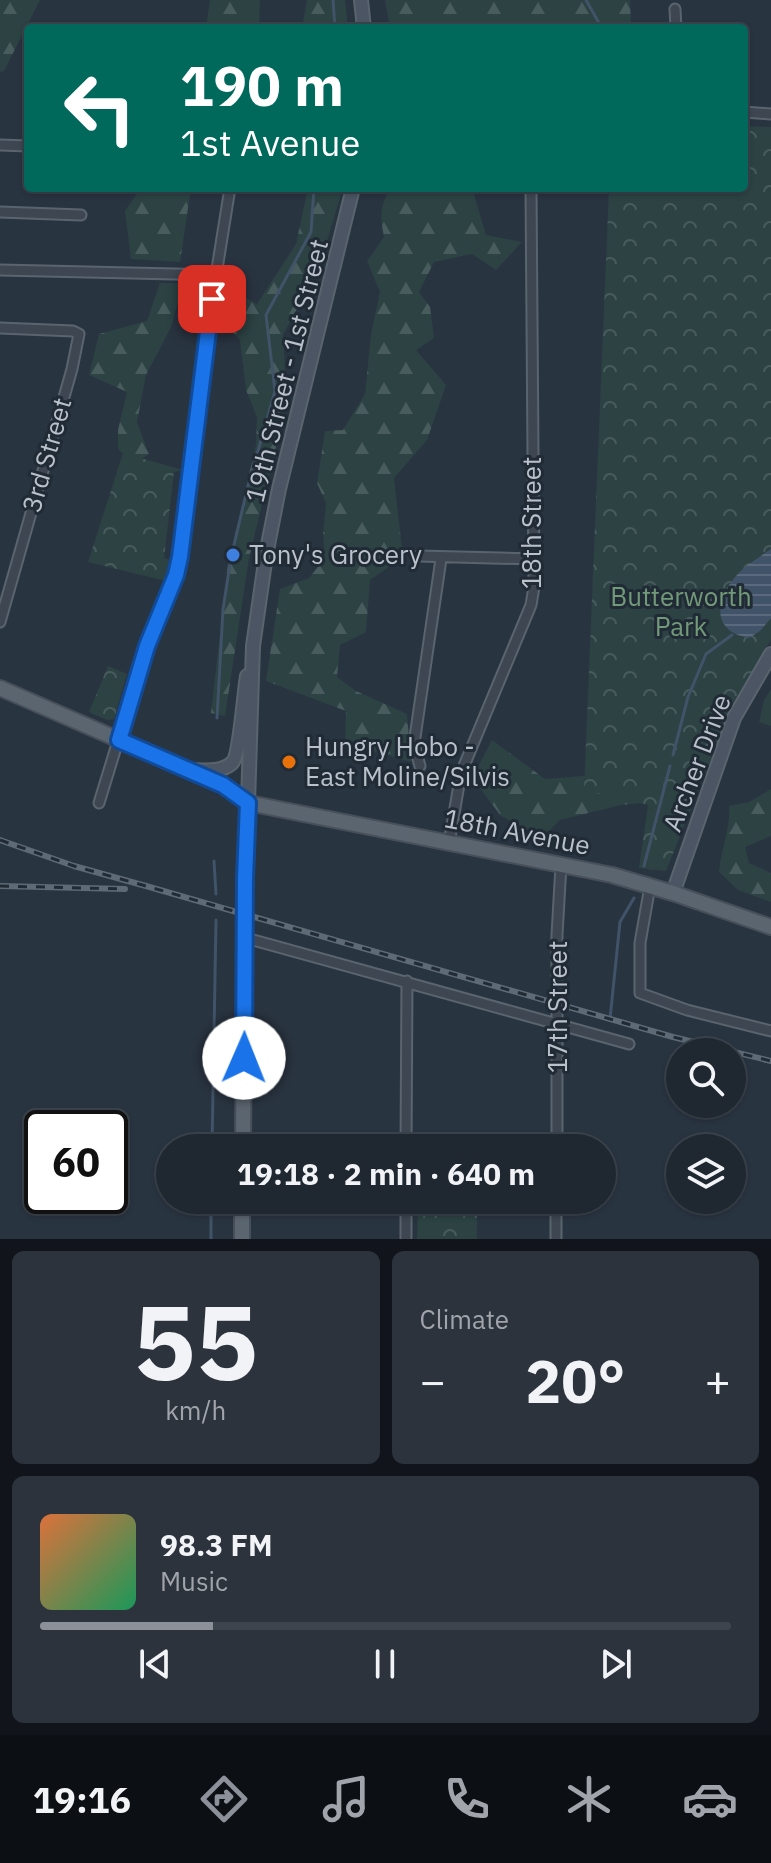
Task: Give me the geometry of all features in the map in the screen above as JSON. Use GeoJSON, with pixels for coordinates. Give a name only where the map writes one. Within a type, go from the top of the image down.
{"type":"FeatureCollection","features":[{"type":"Feature","properties":{"kind":"main road"},"geometry":{"type":"LineString","coordinates":[[361,0],[364,24]]}},
{"type":"Feature","properties":{"kind":"main road","name":"19th Street - 1st Street"},"geometry":{"type":"LineString","coordinates":[[248,803],[253,646],[279,489],[352,192]]}},
{"type":"Feature","properties":{"kind":"main road"},"geometry":{"type":"LineString","coordinates":[[189,770],[221,769],[238,756],[242,700],[253,646]]}},
{"type":"Feature","properties":{"kind":"main road","name":"Archer Drive"},"geometry":{"type":"LineString","coordinates":[[673,893],[734,718],[771,654]]}},
{"type":"Feature","properties":{"kind":"main road"},"geometry":{"type":"LineString","coordinates":[[0,688],[223,785],[248,803],[243,1134]]}},
{"type":"Feature","properties":{"kind":"main road","name":"18th Avenue"},"geometry":{"type":"LineString","coordinates":[[248,803],[561,865],[650,886],[771,927]]}},
{"type":"Feature","properties":{"kind":"main road"},"geometry":{"type":"LineString","coordinates":[[242,1214],[242,1239]]}},
{"type":"Feature","properties":{"kind":"street"},"geometry":{"type":"LineString","coordinates":[[675,9],[676,24]]}},
{"type":"Feature","properties":{"kind":"street"},"geometry":{"type":"LineString","coordinates":[[748,112],[771,114]]}},
{"type":"Feature","properties":{"kind":"street"},"geometry":{"type":"LineString","coordinates":[[0,145],[24,146]]}},
{"type":"Feature","properties":{"kind":"street"},"geometry":{"type":"LineString","coordinates":[[99,803],[147,646],[176,575],[180,557],[204,350],[229,192]]}},
{"type":"Feature","properties":{"kind":"street","name":"18th Street"},"geometry":{"type":"LineString","coordinates":[[449,843],[461,773],[531,605],[534,559],[531,192]]}},
{"type":"Feature","properties":{"kind":"street"},"geometry":{"type":"LineString","coordinates":[[0,212],[81,215]]}},
{"type":"Feature","properties":{"kind":"street"},"geometry":{"type":"LineString","coordinates":[[0,270],[218,275]]}},
{"type":"Feature","properties":{"kind":"street","name":"3rd Street"},"geometry":{"type":"LineString","coordinates":[[0,328],[73,331],[79,334],[72,369],[0,622]]}},
{"type":"Feature","properties":{"kind":"street"},"geometry":{"type":"LineString","coordinates":[[419,556],[441,559],[534,559]]}},
{"type":"Feature","properties":{"kind":"street"},"geometry":{"type":"LineString","coordinates":[[420,766],[415,755],[415,736],[441,559]]}},
{"type":"Feature","properties":{"kind":"street","name":"17th Street"},"geometry":{"type":"LineString","coordinates":[[557,1134],[557,935],[561,865]]}},
{"type":"Feature","properties":{"kind":"street"},"geometry":{"type":"LineString","coordinates":[[650,886],[640,943],[640,993],[687,1010],[771,1031]]}},
{"type":"Feature","properties":{"kind":"street"},"geometry":{"type":"LineString","coordinates":[[246,938],[629,1044]]}},
{"type":"Feature","properties":{"kind":"street"},"geometry":{"type":"LineString","coordinates":[[406,1134],[407,981]]}},
{"type":"Feature","properties":{"kind":"street"},"geometry":{"type":"LineString","coordinates":[[406,1214],[406,1239]]}},
{"type":"Feature","properties":{"kind":"street"},"geometry":{"type":"LineString","coordinates":[[556,1214],[556,1239]]}},
{"type":"Feature","properties":{"kind":"green space"},"geometry":{"type":"Polygon","coordinates":[[[0,0],[40,0],[28,24],[24,24],[24,32],[4,71],[0,72],[0,0]]]}},
{"type":"Feature","properties":{"kind":"green space"},"geometry":{"type":"Polygon","coordinates":[[[210,0],[260,0],[259,24],[207,24],[210,0]]]}},
{"type":"Feature","properties":{"kind":"green space"},"geometry":{"type":"Polygon","coordinates":[[[307,0],[345,0],[348,24],[303,24],[307,0]]]}},
{"type":"Feature","properties":{"kind":"green space"},"geometry":{"type":"Polygon","coordinates":[[[385,0],[630,0],[631,24],[389,24],[385,0]]]}},
{"type":"Feature","properties":{"kind":"green space","name":"Butterworth Park"},"geometry":{"type":"Polygon","coordinates":[[[748,126],[771,127],[771,640],[734,701],[666,871],[639,868],[648,805],[584,790],[609,192],[748,192],[748,126]]]}},
{"type":"Feature","properties":{"kind":"green space"},"geometry":{"type":"Polygon","coordinates":[[[138,192],[190,192],[180,262],[131,259],[125,211],[138,192]]]}},
{"type":"Feature","properties":{"kind":"green space"},"geometry":{"type":"Polygon","coordinates":[[[307,192],[342,192],[319,267],[283,335],[287,401],[249,558],[225,716],[211,713],[228,563],[256,445],[257,417],[246,390],[240,340],[224,323],[233,291],[257,304],[296,244],[307,192]]]}},
{"type":"Feature","properties":{"kind":"green space"},"geometry":{"type":"Polygon","coordinates":[[[390,192],[473,192],[486,235],[522,242],[496,270],[472,254],[434,262],[419,292],[430,307],[434,338],[416,350],[446,385],[427,440],[394,478],[403,557],[370,580],[366,632],[340,645],[337,677],[356,691],[407,714],[411,762],[345,743],[346,711],[266,681],[280,589],[309,578],[325,558],[323,535],[326,503],[317,483],[325,431],[343,430],[365,394],[371,334],[380,292],[367,261],[384,237],[382,211],[390,192]]]}},
{"type":"Feature","properties":{"kind":"green space"},"geometry":{"type":"Polygon","coordinates":[[[160,283],[183,283],[171,327],[146,375],[137,422],[149,454],[134,464],[118,449],[118,430],[127,392],[89,375],[99,334],[147,321],[160,283]]]}},
{"type":"Feature","properties":{"kind":"green space"},"geometry":{"type":"Polygon","coordinates":[[[123,453],[183,470],[174,472],[164,558],[173,561],[166,581],[88,562],[123,453]]]}},
{"type":"Feature","properties":{"kind":"green space"},"geometry":{"type":"Polygon","coordinates":[[[108,666],[127,674],[114,719],[107,720],[89,712],[108,666]]]}},
{"type":"Feature","properties":{"kind":"green space"},"geometry":{"type":"Polygon","coordinates":[[[771,689],[771,726],[759,722],[764,700],[771,689]]]}},
{"type":"Feature","properties":{"kind":"green space"},"geometry":{"type":"Polygon","coordinates":[[[492,740],[545,779],[595,775],[650,802],[621,805],[560,820],[543,837],[501,816],[472,778],[492,740]]]}},
{"type":"Feature","properties":{"kind":"green space"},"geometry":{"type":"Polygon","coordinates":[[[771,789],[771,836],[745,847],[749,863],[771,873],[771,902],[738,890],[719,872],[729,806],[749,802],[771,789]]]}},
{"type":"Feature","properties":{"kind":"green space"},"geometry":{"type":"Polygon","coordinates":[[[418,1214],[477,1214],[477,1239],[417,1239],[418,1214]]]}},
{"type":"Feature","properties":{"kind":"water"},"geometry":{"type":"Polygon","coordinates":[[[771,549],[771,618],[749,638],[735,634],[721,618],[723,597],[745,567],[771,549]]]}},
{"type":"Feature","properties":{"kind":"waterway"},"geometry":{"type":"LineString","coordinates":[[333,0],[335,24]]}},
{"type":"Feature","properties":{"kind":"waterway"},"geometry":{"type":"LineString","coordinates":[[586,0],[599,23]]}},
{"type":"Feature","properties":{"kind":"waterway"},"geometry":{"type":"LineString","coordinates":[[217,718],[223,609],[231,558],[275,391],[266,315],[311,232],[314,192]]}},
{"type":"Feature","properties":{"kind":"waterway"},"geometry":{"type":"LineString","coordinates":[[673,755],[688,697],[706,654],[732,635]]}},
{"type":"Feature","properties":{"kind":"waterway"},"geometry":{"type":"LineString","coordinates":[[644,866],[670,766]]}},
{"type":"Feature","properties":{"kind":"waterway"},"geometry":{"type":"LineString","coordinates":[[214,861],[216,894]]}},
{"type":"Feature","properties":{"kind":"waterway"},"geometry":{"type":"LineString","coordinates":[[610,1019],[620,922],[634,898]]}},
{"type":"Feature","properties":{"kind":"waterway"},"geometry":{"type":"LineString","coordinates":[[212,1134],[216,920]]}},
{"type":"Feature","properties":{"kind":"waterway"},"geometry":{"type":"LineString","coordinates":[[211,1214],[211,1239]]}},
{"type":"Feature","properties":{"kind":"railway"},"geometry":{"type":"LineString","coordinates":[[0,840],[74,866],[673,1037],[771,1061]]}},
{"type":"Feature","properties":{"kind":"railway"},"geometry":{"type":"LineString","coordinates":[[0,886],[125,889]]}},
{"type":"Feature","properties":{"kind":"place","name":"Tony's Grocery"},"geometry":{"type":"Point","coordinates":[233,555]}},
{"type":"Feature","properties":{"kind":"place","name":"Hungry Hobo - East Moline/Silvis"},"geometry":{"type":"Point","coordinates":[289,762]}},
{"type":"Feature","properties":{"kind":"route"},"geometry":{"type":"LineString","coordinates":[[212,299],[180,557],[176,575],[147,646],[119,740],[223,785],[248,803],[244,1058]]}}]}
